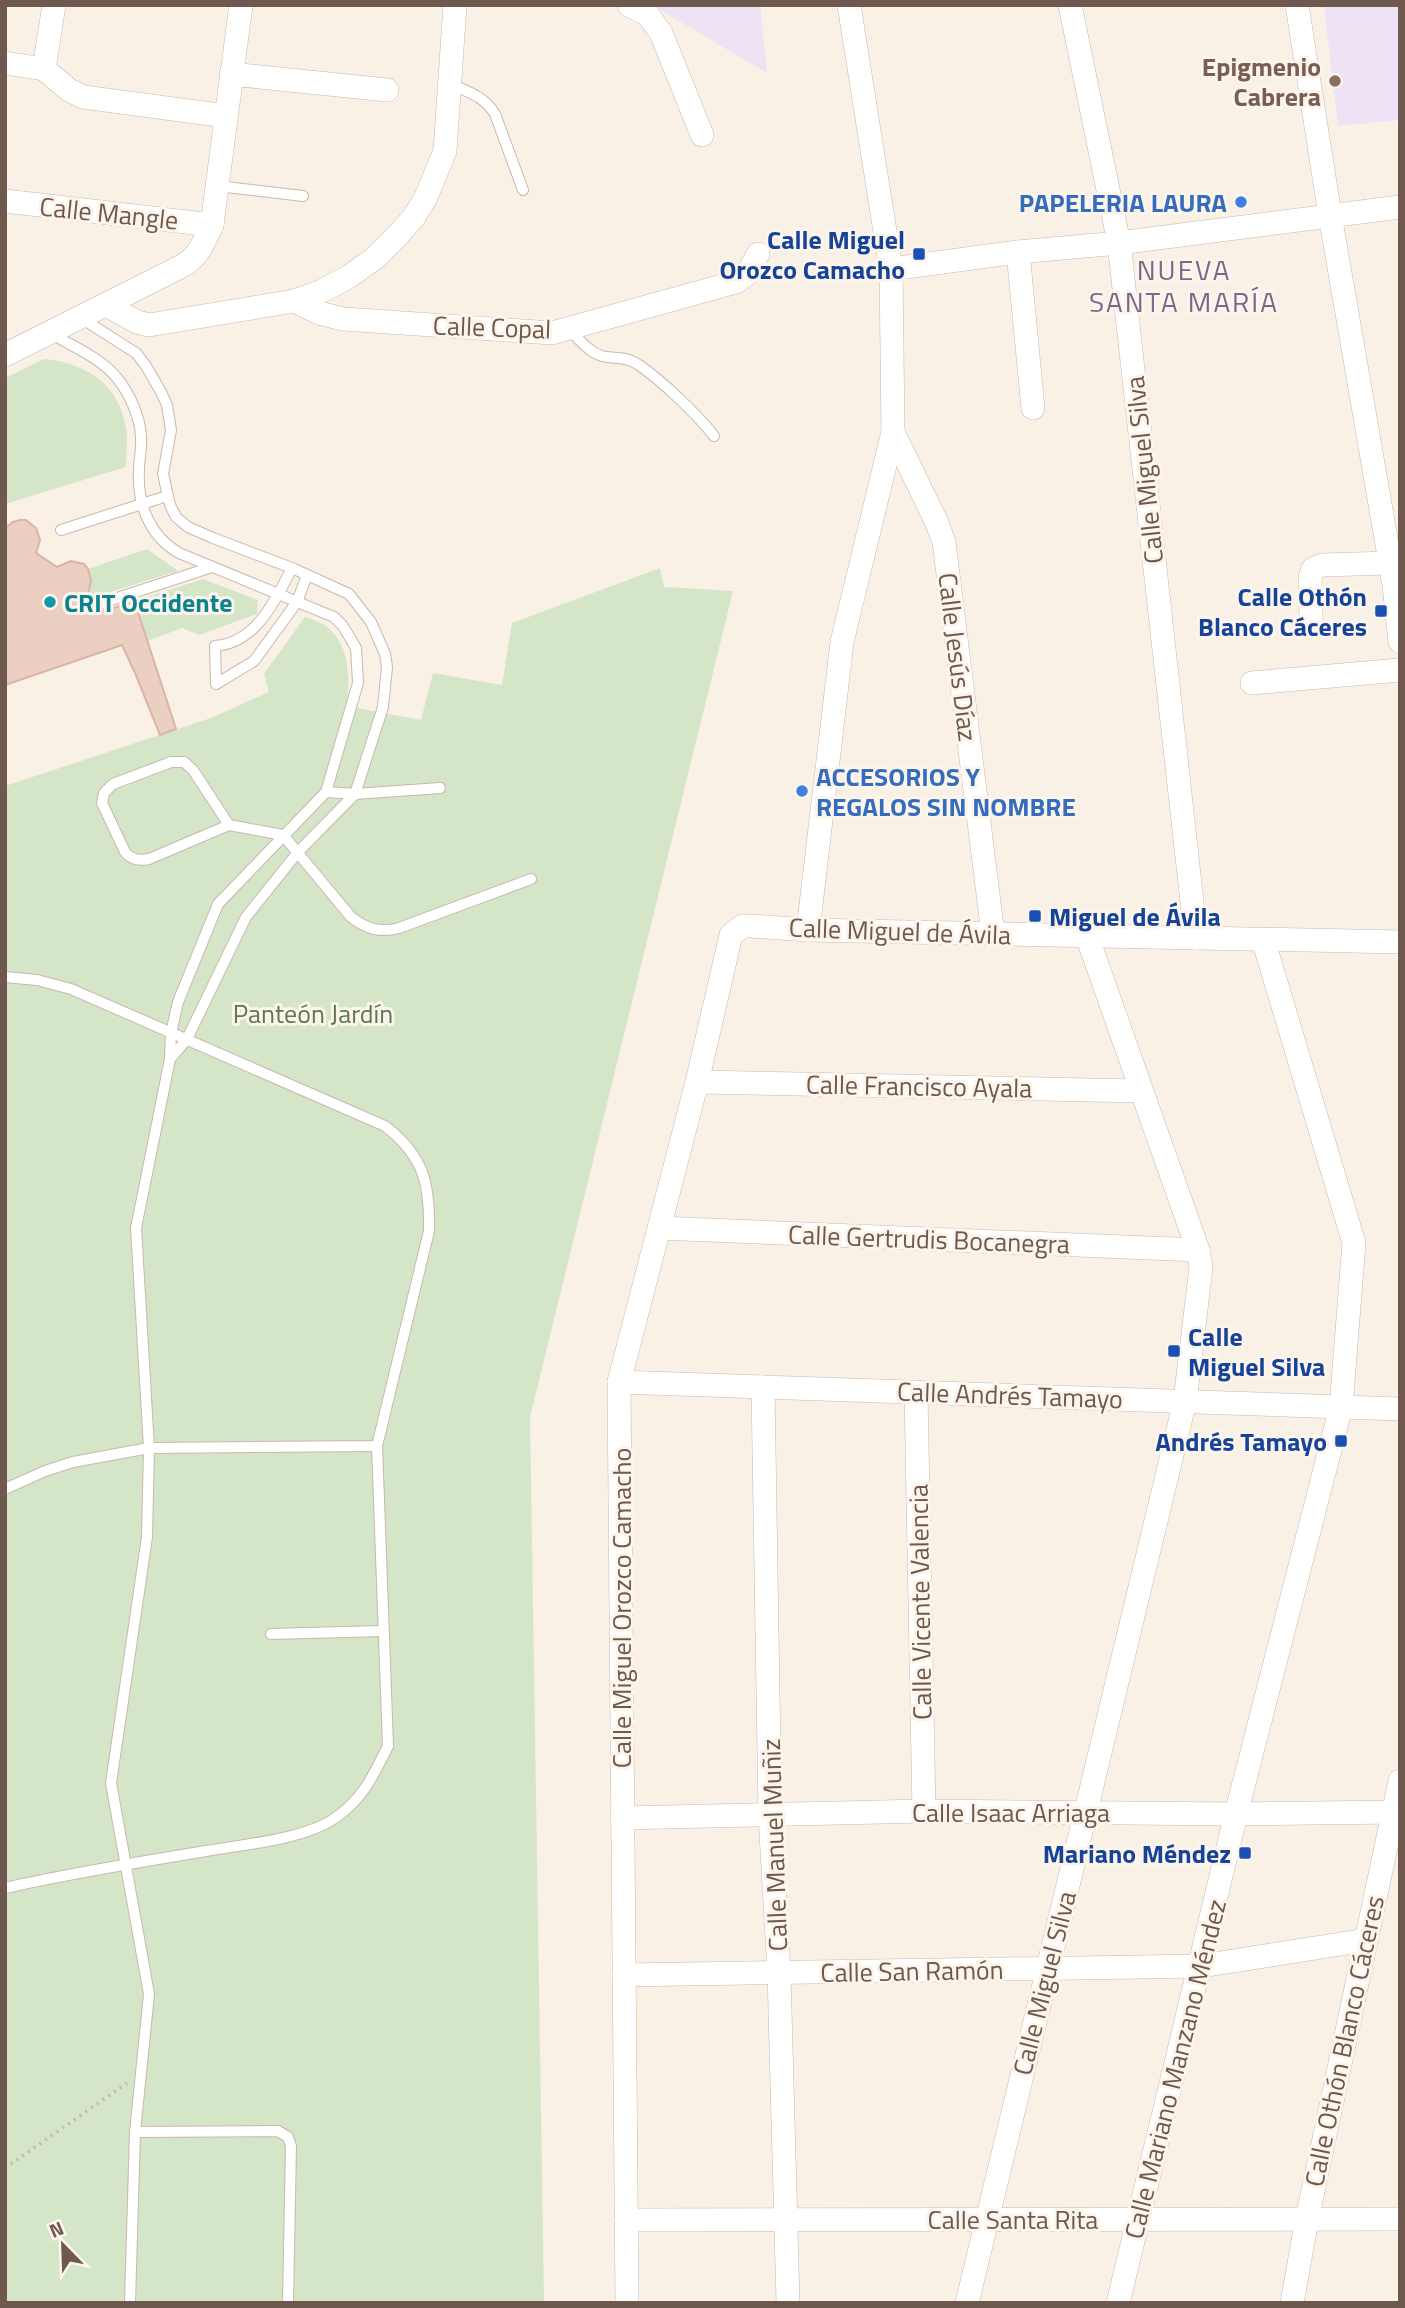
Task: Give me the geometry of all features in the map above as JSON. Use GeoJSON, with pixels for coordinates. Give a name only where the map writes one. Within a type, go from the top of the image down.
{"type":"FeatureCollection","features":[{"type":"Feature","properties":{"kind":"street"},"geometry":{"type":"LineString","coordinates":[[44,69],[54,5]]}},
{"type":"Feature","properties":{"kind":"street"},"geometry":{"type":"LineString","coordinates":[[5,355],[191,261],[199,251],[212,225],[241,5]]}},
{"type":"Feature","properties":{"kind":"street"},"geometry":{"type":"LineString","coordinates":[[629,5],[648,15],[661,33],[702,135]]}},
{"type":"Feature","properties":{"kind":"street"},"geometry":{"type":"LineString","coordinates":[[808,930],[842,642],[894,432],[891,269],[849,5]]}},
{"type":"Feature","properties":{"kind":"street","name":"Calle Miguel Silva"},"geometry":{"type":"LineString","coordinates":[[1070,5],[1119,243],[1196,938]]}},
{"type":"Feature","properties":{"kind":"street"},"geometry":{"type":"LineString","coordinates":[[1297,5],[1330,215],[1395,577],[1400,641]]}},
{"type":"Feature","properties":{"kind":"street"},"geometry":{"type":"LineString","coordinates":[[106,305],[137,322],[149,325],[294,301],[351,276],[375,258],[414,217],[426,197],[445,151],[461,8]]}},
{"type":"Feature","properties":{"kind":"street"},"geometry":{"type":"LineString","coordinates":[[5,63],[44,69],[69,90],[83,97],[226,116]]}},
{"type":"Feature","properties":{"kind":"street"},"geometry":{"type":"LineString","coordinates":[[231,74],[387,90]]}},
{"type":"Feature","properties":{"kind":"street","name":"Calle Mangle"},"geometry":{"type":"LineString","coordinates":[[5,201],[212,225]]}},
{"type":"Feature","properties":{"kind":"street"},"geometry":{"type":"LineString","coordinates":[[891,269],[1018,252],[1119,243],[1400,206]]}},
{"type":"Feature","properties":{"kind":"street"},"geometry":{"type":"LineString","coordinates":[[1018,252],[1033,408]]}},
{"type":"Feature","properties":{"kind":"street","name":"Calle Copal"},"geometry":{"type":"LineString","coordinates":[[294,301],[319,313],[343,319],[552,333],[736,282],[748,273],[758,254]]}},
{"type":"Feature","properties":{"kind":"street","name":"Calle Jesús Díaz"},"geometry":{"type":"LineString","coordinates":[[894,432],[944,542],[993,934]]}},
{"type":"Feature","properties":{"kind":"street"},"geometry":{"type":"LineString","coordinates":[[1311,617],[1310,578],[1313,569],[1322,565],[1395,577]]}},
{"type":"Feature","properties":{"kind":"street"},"geometry":{"type":"LineString","coordinates":[[1252,683],[1400,670]]}},
{"type":"Feature","properties":{"kind":"street","name":"Calle Miguel de Ávila"},"geometry":{"type":"LineString","coordinates":[[737,929],[750,926],[808,930],[1400,942]]}},
{"type":"Feature","properties":{"kind":"street","name":"Calle Miguel Orozco Camacho"},"geometry":{"type":"LineString","coordinates":[[627,2303],[620,1382],[697,1082],[729,940],[737,929]]}},
{"type":"Feature","properties":{"kind":"street","name":"Calle Miguel Silva"},"geometry":{"type":"LineString","coordinates":[[967,2303],[1185,1401],[1201,1267],[1198,1250],[1087,936]]}},
{"type":"Feature","properties":{"kind":"street","name":"Calle Mariano Manzano Méndez"},"geometry":{"type":"LineString","coordinates":[[1118,2303],[1236,1814],[1341,1407],[1354,1242],[1263,939]]}},
{"type":"Feature","properties":{"kind":"street","name":"Calle Francisco Ayala"},"geometry":{"type":"LineString","coordinates":[[697,1082],[1140,1091]]}},
{"type":"Feature","properties":{"kind":"street","name":"Calle Gertrudis Bocanegra"},"geometry":{"type":"LineString","coordinates":[[659,1228],[1198,1250]]}},
{"type":"Feature","properties":{"kind":"street","name":"Calle Andrés Tamayo"},"geometry":{"type":"LineString","coordinates":[[620,1382],[1400,1409]]}},
{"type":"Feature","properties":{"kind":"street","name":"Calle Manuel Muñiz"},"geometry":{"type":"LineString","coordinates":[[763,1387],[770,1815],[779,1973],[788,2303]]}},
{"type":"Feature","properties":{"kind":"street","name":"Calle Vicente Valencia"},"geometry":{"type":"LineString","coordinates":[[916,1392],[924,1811]]}},
{"type":"Feature","properties":{"kind":"street","name":"Calle Othón Blanco Cáceres"},"geometry":{"type":"LineString","coordinates":[[1292,2303],[1366,1940],[1396,1812],[1400,1781]]}},
{"type":"Feature","properties":{"kind":"street","name":"Calle Isaac Arriaga"},"geometry":{"type":"LineString","coordinates":[[622,1818],[924,1811],[1236,1814],[1396,1812]]}},
{"type":"Feature","properties":{"kind":"street","name":"Calle San Ramón"},"geometry":{"type":"LineString","coordinates":[[624,1975],[1200,1966],[1366,1940]]}},
{"type":"Feature","properties":{"kind":"street","name":"Calle Santa Rita"},"geometry":{"type":"LineString","coordinates":[[626,2220],[1400,2219]]}},
{"type":"Feature","properties":{"kind":"lane"},"geometry":{"type":"LineString","coordinates":[[451,84],[489,103],[523,190]]}},
{"type":"Feature","properties":{"kind":"lane"},"geometry":{"type":"LineString","coordinates":[[217,186],[303,196]]}},
{"type":"Feature","properties":{"kind":"lane"},"geometry":{"type":"LineString","coordinates":[[81,318],[136,353],[161,392],[167,405],[171,430],[163,474],[167,496],[176,517],[188,527],[292,568],[349,594],[371,622],[385,654],[387,681],[383,707],[355,794],[298,852],[246,917],[187,1039],[170,1059]]}},
{"type":"Feature","properties":{"kind":"lane"},"geometry":{"type":"LineString","coordinates":[[569,329],[590,351],[602,356],[626,358],[639,364],[701,418],[714,436]]}},
{"type":"Feature","properties":{"kind":"lane"},"geometry":{"type":"LineString","coordinates":[[50,333],[100,363],[118,378],[140,424],[139,471],[142,504],[152,530],[169,548],[334,617],[356,648],[358,660],[354,704],[326,792],[218,904],[178,1002],[170,1032],[170,1059],[136,1228],[149,1448],[147,1537],[111,1783],[149,1994],[135,2132],[130,2303]]}},
{"type":"Feature","properties":{"kind":"lane"},"geometry":{"type":"LineString","coordinates":[[61,530],[167,496]]}},
{"type":"Feature","properties":{"kind":"lane"},"geometry":{"type":"LineString","coordinates":[[102,603],[212,567]]}},
{"type":"Feature","properties":{"kind":"lane"},"geometry":{"type":"LineString","coordinates":[[292,568],[279,595],[247,636],[236,642],[215,646],[216,684],[254,661],[297,602],[307,575]]}},
{"type":"Feature","properties":{"kind":"lane"},"geometry":{"type":"LineString","coordinates":[[229,825],[193,769],[184,762],[171,762],[113,784],[104,793],[102,803],[125,852],[138,860],[149,859],[229,825],[283,835],[351,917],[376,931],[399,928],[531,879]]}},
{"type":"Feature","properties":{"kind":"lane"},"geometry":{"type":"LineString","coordinates":[[326,792],[355,794],[440,788]]}},
{"type":"Feature","properties":{"kind":"lane"},"geometry":{"type":"LineString","coordinates":[[5,977],[37,980],[71,989],[385,1126],[404,1141],[417,1160],[430,1207],[429,1231],[377,1446],[388,1746],[369,1786],[353,1804],[332,1820],[289,1837],[125,1864],[5,1888]]}},
{"type":"Feature","properties":{"kind":"lane"},"geometry":{"type":"LineString","coordinates":[[5,1489],[73,1462],[149,1448],[377,1446]]}},
{"type":"Feature","properties":{"kind":"lane"},"geometry":{"type":"LineString","coordinates":[[271,1634],[383,1631]]}},
{"type":"Feature","properties":{"kind":"lane"},"geometry":{"type":"LineString","coordinates":[[135,2132],[278,2131],[288,2137],[288,2303]]}},
{"type":"Feature","properties":{"kind":"path"},"geometry":{"type":"LineString","coordinates":[[5,2168],[141,2073]]}},
{"type":"Feature","properties":{"kind":"shaded area"},"geometry":{"type":"Polygon","coordinates":[[[652,5],[760,5],[767,73],[652,5]]]}},
{"type":"Feature","properties":{"kind":"shaded area"},"geometry":{"type":"Polygon","coordinates":[[[1324,5],[1400,5],[1400,120],[1338,126],[1324,5]]]}},
{"type":"Feature","properties":{"kind":"green space"},"geometry":{"type":"Polygon","coordinates":[[[44,359],[74,365],[98,378],[108,388],[116,399],[126,428],[126,467],[5,504],[5,378],[44,359]]]}},
{"type":"Feature","properties":{"kind":"green space"},"geometry":{"type":"Polygon","coordinates":[[[147,549],[178,571],[91,598],[86,593],[91,581],[88,569],[147,549]]]}},
{"type":"Feature","properties":{"kind":"green space","name":"Panteón Jardín"},"geometry":{"type":"Polygon","coordinates":[[[660,568],[664,587],[733,591],[530,1417],[544,2303],[5,2303],[5,786],[211,718],[269,692],[264,674],[305,617],[326,626],[340,643],[347,663],[346,706],[421,720],[433,673],[502,685],[512,623],[660,568]]]}},
{"type":"Feature","properties":{"kind":"green space"},"geometry":{"type":"Polygon","coordinates":[[[203,579],[258,600],[257,614],[199,635],[182,628],[147,641],[136,610],[128,603],[203,579]]]}},
{"type":"Feature","properties":{"kind":"building","name":"CRIT Occidente"},"geometry":{"type":"Polygon","coordinates":[[[20,520],[26,520],[36,528],[40,540],[36,553],[57,567],[71,561],[84,564],[91,581],[88,594],[97,609],[104,611],[135,603],[176,729],[160,735],[122,645],[5,685],[5,528],[20,520]]]}},
{"type":"Feature","properties":{"kind":"place","name":"Epigmenio Cabrera"},"geometry":{"type":"Point","coordinates":[1335,81]}},
{"type":"Feature","properties":{"kind":"place","name":"PAPELERIA LAURA"},"geometry":{"type":"Point","coordinates":[1241,202]}},
{"type":"Feature","properties":{"kind":"place","name":"Calle Miguel Orozco Camacho"},"geometry":{"type":"Point","coordinates":[919,254]}},
{"type":"Feature","properties":{"kind":"place","name":"CRIT Occidente"},"geometry":{"type":"Point","coordinates":[50,602]}},
{"type":"Feature","properties":{"kind":"place","name":"Calle Othón Blanco Cáceres"},"geometry":{"type":"Point","coordinates":[1381,611]}},
{"type":"Feature","properties":{"kind":"place","name":"ACCESORIOS Y REGALOS SIN NOMBRE"},"geometry":{"type":"Point","coordinates":[802,791]}},
{"type":"Feature","properties":{"kind":"place","name":"Miguel de Ávila"},"geometry":{"type":"Point","coordinates":[1035,916]}},
{"type":"Feature","properties":{"kind":"place","name":"Calle Miguel Silva"},"geometry":{"type":"Point","coordinates":[1174,1351]}},
{"type":"Feature","properties":{"kind":"place","name":"Andrés Tamayo"},"geometry":{"type":"Point","coordinates":[1341,1441]}},
{"type":"Feature","properties":{"kind":"place","name":"Mariano Méndez"},"geometry":{"type":"Point","coordinates":[1245,1853]}},
{"type":"Feature","properties":{"kind":"district","name":"NUEVA SANTA MARÍA"},"geometry":{"type":"Point","coordinates":[1184,285]}}]}
